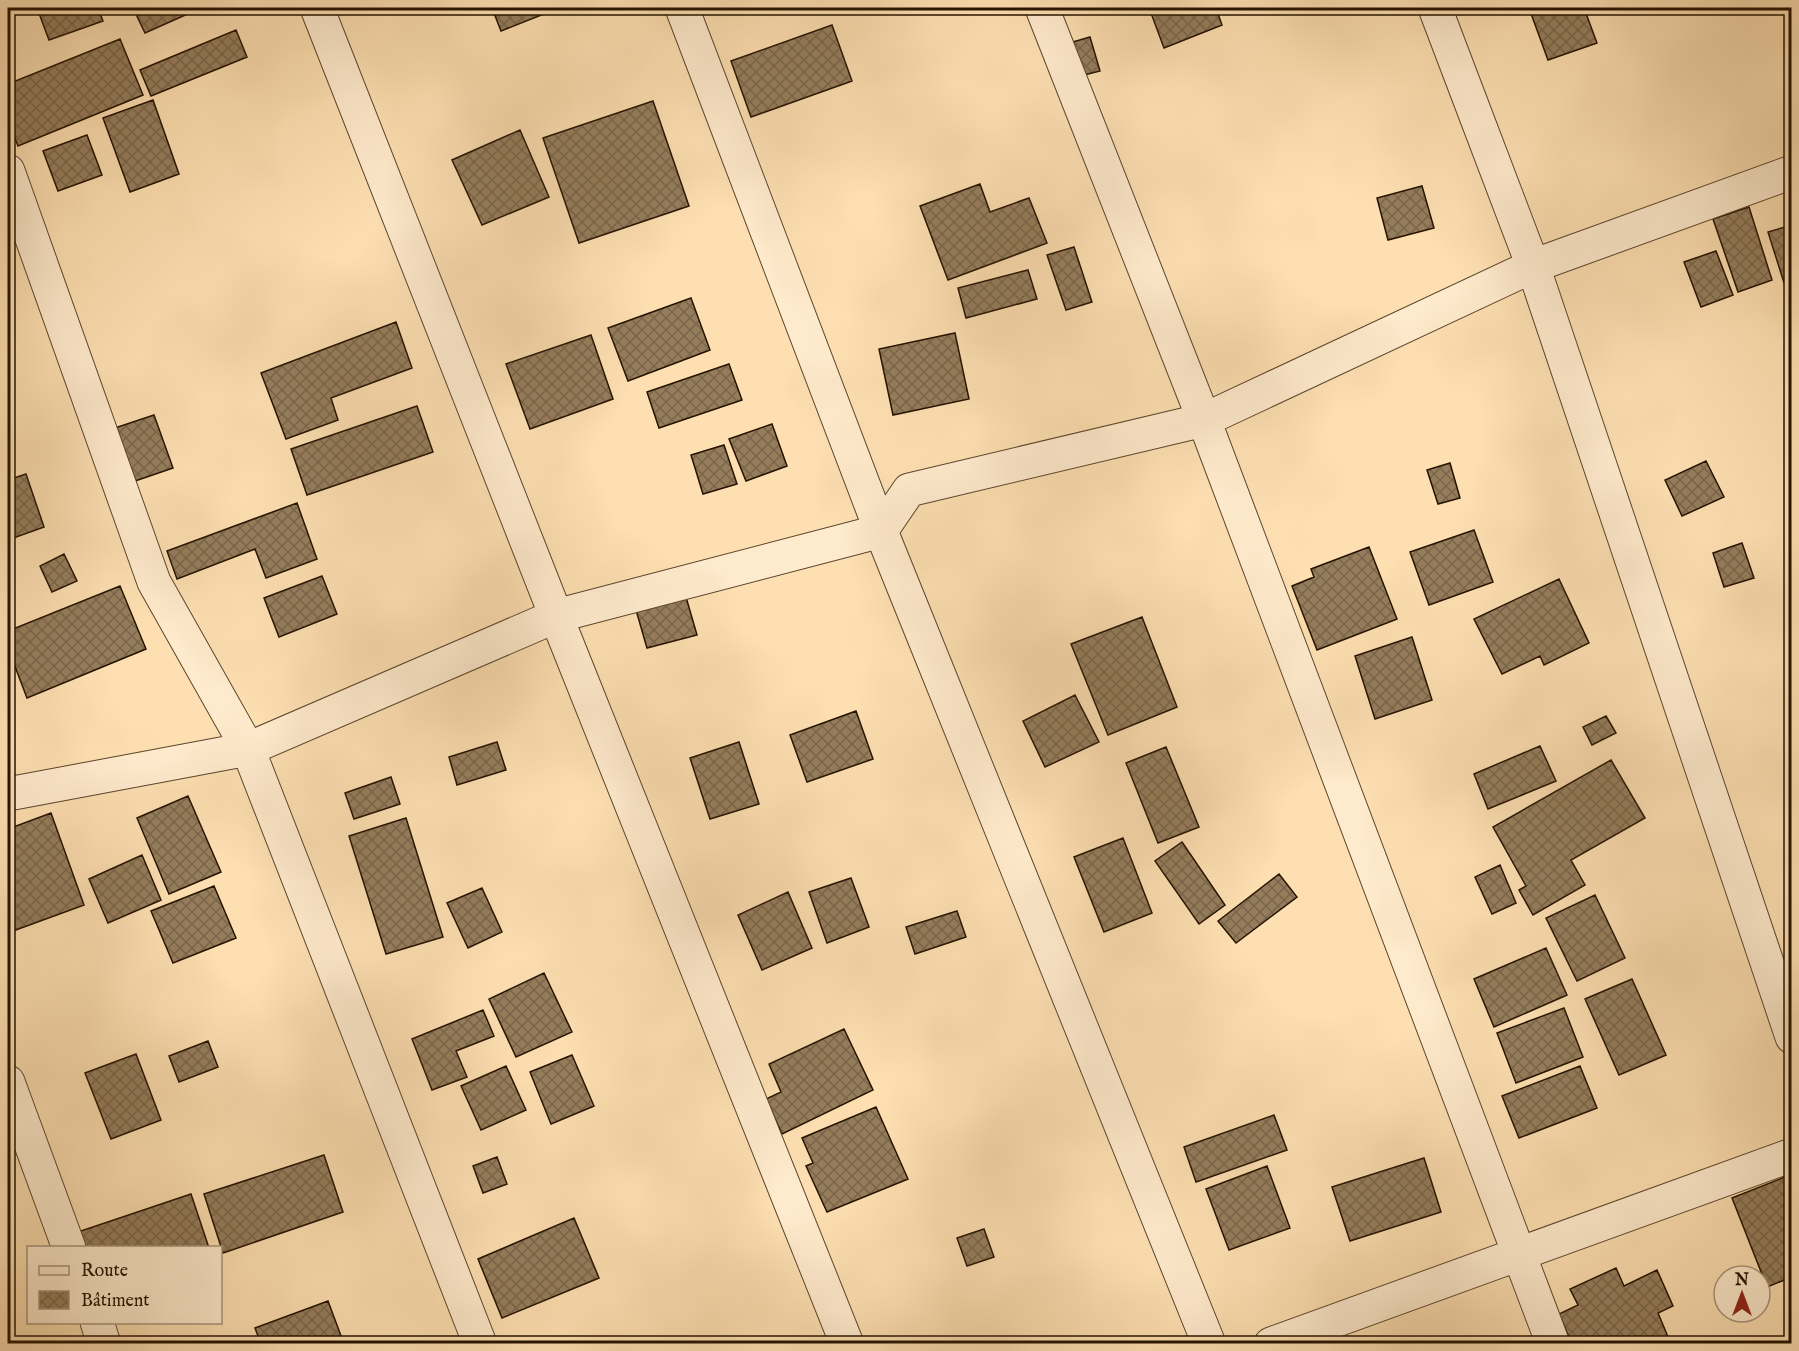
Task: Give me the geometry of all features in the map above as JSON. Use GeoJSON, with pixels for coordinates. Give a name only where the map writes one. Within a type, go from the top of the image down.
{"type":"FeatureCollection","features":[{"type":"Feature","properties":{"kind":"street"},"geometry":{"type":"LineString","coordinates":[[317,8],[556,616],[847,1344]]}},
{"type":"Feature","properties":{"kind":"street"},"geometry":{"type":"LineString","coordinates":[[682,8],[881,531],[1209,1344]]}},
{"type":"Feature","properties":{"kind":"street"},"geometry":{"type":"LineString","coordinates":[[1042,8],[1204,420],[1553,1344]]}},
{"type":"Feature","properties":{"kind":"street"},"geometry":{"type":"LineString","coordinates":[[1435,8],[1533,266],[1791,1037]]}},
{"type":"Feature","properties":{"kind":"street"},"geometry":{"type":"LineString","coordinates":[[8,171],[154,582],[248,749],[480,1344]]}},
{"type":"Feature","properties":{"kind":"street"},"geometry":{"type":"LineString","coordinates":[[8,794],[248,749],[556,616],[881,531],[909,490],[1204,420],[1533,266],[1791,172]]}},
{"type":"Feature","properties":{"kind":"street"},"geometry":{"type":"LineString","coordinates":[[8,1082],[68,1246]]}},
{"type":"Feature","properties":{"kind":"street"},"geometry":{"type":"LineString","coordinates":[[1271,1344],[1791,1155]]}},
{"type":"Feature","properties":{"kind":"street"},"geometry":{"type":"LineString","coordinates":[[97,1324],[104,1344]]}},
{"type":"Feature","properties":{"kind":"building"},"geometry":{"type":"Polygon","coordinates":[[[37,8],[98,8],[103,21],[49,40],[37,8]]]}},
{"type":"Feature","properties":{"kind":"building"},"geometry":{"type":"Polygon","coordinates":[[[133,8],[201,8],[145,33],[133,8]]]}},
{"type":"Feature","properties":{"kind":"building"},"geometry":{"type":"Polygon","coordinates":[[[492,8],[559,8],[501,31],[492,8]]]}},
{"type":"Feature","properties":{"kind":"building"},"geometry":{"type":"Polygon","coordinates":[[[1166,8],[1216,8],[1222,25],[1164,48],[1151,13],[1166,8]]]}},
{"type":"Feature","properties":{"kind":"building"},"geometry":{"type":"Polygon","coordinates":[[[1529,8],[1584,8],[1597,43],[1548,60],[1529,8]]]}},
{"type":"Feature","properties":{"kind":"building"},"geometry":{"type":"Polygon","coordinates":[[[832,25],[852,81],[751,117],[731,61],[832,25]]]}},
{"type":"Feature","properties":{"kind":"building"},"geometry":{"type":"Polygon","coordinates":[[[236,30],[247,57],[151,96],[140,70],[236,30]]]}},
{"type":"Feature","properties":{"kind":"building"},"geometry":{"type":"Polygon","coordinates":[[[1090,37],[1100,71],[1076,77],[1066,44],[1090,37]]]}},
{"type":"Feature","properties":{"kind":"building"},"geometry":{"type":"Polygon","coordinates":[[[120,39],[143,95],[18,146],[8,121],[8,84],[120,39]]]}},
{"type":"Feature","properties":{"kind":"building"},"geometry":{"type":"Polygon","coordinates":[[[153,100],[179,174],[130,192],[103,118],[153,100]]]}},
{"type":"Feature","properties":{"kind":"building"},"geometry":{"type":"Polygon","coordinates":[[[653,101],[689,206],[579,243],[543,138],[653,101]]]}},
{"type":"Feature","properties":{"kind":"building"},"geometry":{"type":"Polygon","coordinates":[[[520,130],[549,197],[482,225],[452,160],[520,130]]]}},
{"type":"Feature","properties":{"kind":"building"},"geometry":{"type":"Polygon","coordinates":[[[87,135],[102,175],[58,191],[43,151],[87,135]]]}},
{"type":"Feature","properties":{"kind":"building"},"geometry":{"type":"Polygon","coordinates":[[[980,184],[990,212],[1029,198],[1047,243],[948,280],[920,206],[980,184]]]}},
{"type":"Feature","properties":{"kind":"building"},"geometry":{"type":"Polygon","coordinates":[[[1422,186],[1434,228],[1388,240],[1377,198],[1422,186]]]}},
{"type":"Feature","properties":{"kind":"building"},"geometry":{"type":"Polygon","coordinates":[[[1749,207],[1772,280],[1738,292],[1713,219],[1749,207]]]}},
{"type":"Feature","properties":{"kind":"building"},"geometry":{"type":"Polygon","coordinates":[[[1792,225],[1792,305],[1791,305],[1768,232],[1792,225]]]}},
{"type":"Feature","properties":{"kind":"building"},"geometry":{"type":"Polygon","coordinates":[[[1074,247],[1092,302],[1066,310],[1047,255],[1074,247]]]}},
{"type":"Feature","properties":{"kind":"building"},"geometry":{"type":"Polygon","coordinates":[[[1716,251],[1733,295],[1701,307],[1684,262],[1716,251]]]}},
{"type":"Feature","properties":{"kind":"building"},"geometry":{"type":"Polygon","coordinates":[[[1028,270],[1037,299],[966,318],[958,288],[1028,270]]]}},
{"type":"Feature","properties":{"kind":"building"},"geometry":{"type":"Polygon","coordinates":[[[691,298],[710,350],[628,381],[608,328],[691,298]]]}},
{"type":"Feature","properties":{"kind":"building"},"geometry":{"type":"Polygon","coordinates":[[[396,322],[412,368],[331,398],[338,420],[286,439],[261,373],[396,322]]]}},
{"type":"Feature","properties":{"kind":"building"},"geometry":{"type":"Polygon","coordinates":[[[955,333],[969,399],[893,415],[879,349],[955,333]]]}},
{"type":"Feature","properties":{"kind":"building"},"geometry":{"type":"Polygon","coordinates":[[[591,335],[613,399],[530,429],[506,364],[591,335]]]}},
{"type":"Feature","properties":{"kind":"building"},"geometry":{"type":"Polygon","coordinates":[[[729,364],[742,400],[659,428],[647,392],[729,364]]]}},
{"type":"Feature","properties":{"kind":"building"},"geometry":{"type":"Polygon","coordinates":[[[417,406],[433,452],[307,495],[291,449],[417,406]]]}},
{"type":"Feature","properties":{"kind":"building"},"geometry":{"type":"Polygon","coordinates":[[[154,415],[173,468],[135,481],[115,428],[154,415]]]}},
{"type":"Feature","properties":{"kind":"building"},"geometry":{"type":"Polygon","coordinates":[[[772,424],[787,466],[746,481],[729,439],[772,424]]]}},
{"type":"Feature","properties":{"kind":"building"},"geometry":{"type":"Polygon","coordinates":[[[724,445],[737,484],[703,494],[691,455],[724,445]]]}},
{"type":"Feature","properties":{"kind":"building"},"geometry":{"type":"Polygon","coordinates":[[[1706,461],[1724,497],[1682,516],[1665,480],[1706,461]]]}},
{"type":"Feature","properties":{"kind":"building"},"geometry":{"type":"Polygon","coordinates":[[[1450,463],[1460,498],[1438,504],[1427,470],[1450,463]]]}},
{"type":"Feature","properties":{"kind":"building"},"geometry":{"type":"Polygon","coordinates":[[[26,474],[44,527],[8,540],[8,480],[26,474]]]}},
{"type":"Feature","properties":{"kind":"building"},"geometry":{"type":"Polygon","coordinates":[[[297,503],[317,559],[266,578],[255,549],[177,579],[167,551],[297,503]]]}},
{"type":"Feature","properties":{"kind":"building"},"geometry":{"type":"Polygon","coordinates":[[[1474,530],[1493,582],[1429,605],[1410,552],[1474,530]]]}},
{"type":"Feature","properties":{"kind":"building"},"geometry":{"type":"Polygon","coordinates":[[[1742,543],[1754,578],[1724,587],[1713,553],[1742,543]]]}},
{"type":"Feature","properties":{"kind":"building"},"geometry":{"type":"Polygon","coordinates":[[[1369,547],[1397,619],[1317,650],[1292,586],[1314,577],[1311,569],[1369,547]]]}},
{"type":"Feature","properties":{"kind":"building"},"geometry":{"type":"Polygon","coordinates":[[[64,554],[77,581],[52,592],[40,566],[64,554]]]}},
{"type":"Feature","properties":{"kind":"building"},"geometry":{"type":"Polygon","coordinates":[[[322,576],[337,614],[279,637],[264,598],[322,576]]]}},
{"type":"Feature","properties":{"kind":"building"},"geometry":{"type":"Polygon","coordinates":[[[1559,579],[1589,643],[1544,665],[1540,656],[1502,674],[1474,619],[1559,579]]]}},
{"type":"Feature","properties":{"kind":"building"},"geometry":{"type":"Polygon","coordinates":[[[120,586],[146,649],[27,698],[8,648],[8,631],[120,586]]]}},
{"type":"Feature","properties":{"kind":"building"},"geometry":{"type":"Polygon","coordinates":[[[686,597],[697,635],[647,648],[636,610],[686,597]]]}},
{"type":"Feature","properties":{"kind":"building"},"geometry":{"type":"Polygon","coordinates":[[[1142,617],[1177,707],[1108,735],[1071,644],[1142,617]]]}},
{"type":"Feature","properties":{"kind":"building"},"geometry":{"type":"Polygon","coordinates":[[[1412,637],[1432,700],[1375,719],[1355,656],[1412,637]]]}},
{"type":"Feature","properties":{"kind":"building"},"geometry":{"type":"Polygon","coordinates":[[[1075,695],[1099,742],[1045,767],[1023,721],[1075,695]]]}},
{"type":"Feature","properties":{"kind":"building"},"geometry":{"type":"Polygon","coordinates":[[[856,711],[873,759],[807,782],[790,735],[856,711]]]}},
{"type":"Feature","properties":{"kind":"building"},"geometry":{"type":"Polygon","coordinates":[[[1606,716],[1616,733],[1592,745],[1583,727],[1606,716]]]}},
{"type":"Feature","properties":{"kind":"building"},"geometry":{"type":"Polygon","coordinates":[[[497,742],[506,770],[457,785],[449,757],[497,742]]]}},
{"type":"Feature","properties":{"kind":"building"},"geometry":{"type":"Polygon","coordinates":[[[739,742],[759,804],[710,819],[690,758],[739,742]]]}},
{"type":"Feature","properties":{"kind":"building"},"geometry":{"type":"Polygon","coordinates":[[[1540,746],[1556,781],[1488,809],[1474,774],[1540,746]]]}},
{"type":"Feature","properties":{"kind":"building"},"geometry":{"type":"Polygon","coordinates":[[[1166,747],[1199,827],[1158,843],[1126,763],[1166,747]]]}},
{"type":"Feature","properties":{"kind":"building"},"geometry":{"type":"Polygon","coordinates":[[[1611,760],[1645,818],[1571,860],[1585,885],[1533,915],[1519,890],[1526,886],[1493,827],[1611,760]]]}},
{"type":"Feature","properties":{"kind":"building"},"geometry":{"type":"Polygon","coordinates":[[[391,777],[400,804],[354,819],[345,793],[391,777]]]}},
{"type":"Feature","properties":{"kind":"building"},"geometry":{"type":"Polygon","coordinates":[[[188,796],[221,872],[169,894],[137,818],[188,796]]]}},
{"type":"Feature","properties":{"kind":"building"},"geometry":{"type":"Polygon","coordinates":[[[51,813],[84,905],[13,931],[8,918],[8,829],[51,813]]]}},
{"type":"Feature","properties":{"kind":"building"},"geometry":{"type":"Polygon","coordinates":[[[406,818],[443,937],[386,954],[349,836],[406,818]]]}},
{"type":"Feature","properties":{"kind":"building"},"geometry":{"type":"Polygon","coordinates":[[[1123,838],[1152,913],[1104,932],[1074,857],[1123,838]]]}},
{"type":"Feature","properties":{"kind":"building"},"geometry":{"type":"Polygon","coordinates":[[[1182,842],[1225,905],[1199,924],[1155,861],[1182,842]]]}},
{"type":"Feature","properties":{"kind":"building"},"geometry":{"type":"Polygon","coordinates":[[[142,855],[161,900],[108,923],[89,879],[142,855]]]}},
{"type":"Feature","properties":{"kind":"building"},"geometry":{"type":"Polygon","coordinates":[[[1500,865],[1516,903],[1492,914],[1475,877],[1500,865]]]}},
{"type":"Feature","properties":{"kind":"building"},"geometry":{"type":"Polygon","coordinates":[[[1279,874],[1297,897],[1236,943],[1218,921],[1279,874]]]}},
{"type":"Feature","properties":{"kind":"building"},"geometry":{"type":"Polygon","coordinates":[[[851,878],[869,927],[827,943],[809,892],[851,878]]]}},
{"type":"Feature","properties":{"kind":"building"},"geometry":{"type":"Polygon","coordinates":[[[214,886],[236,938],[173,963],[151,911],[214,886]]]}},
{"type":"Feature","properties":{"kind":"building"},"geometry":{"type":"Polygon","coordinates":[[[482,888],[502,932],[468,948],[447,903],[482,888]]]}},
{"type":"Feature","properties":{"kind":"building"},"geometry":{"type":"Polygon","coordinates":[[[788,892],[812,948],[762,970],[738,915],[788,892]]]}},
{"type":"Feature","properties":{"kind":"building"},"geometry":{"type":"Polygon","coordinates":[[[1595,895],[1625,958],[1577,981],[1546,918],[1595,895]]]}},
{"type":"Feature","properties":{"kind":"building"},"geometry":{"type":"Polygon","coordinates":[[[957,911],[966,937],[915,954],[906,927],[957,911]]]}},
{"type":"Feature","properties":{"kind":"building"},"geometry":{"type":"Polygon","coordinates":[[[1546,948],[1567,995],[1494,1027],[1474,979],[1546,948]]]}},
{"type":"Feature","properties":{"kind":"building"},"geometry":{"type":"Polygon","coordinates":[[[544,973],[572,1032],[516,1057],[489,999],[544,973]]]}},
{"type":"Feature","properties":{"kind":"building"},"geometry":{"type":"Polygon","coordinates":[[[1632,979],[1666,1055],[1619,1075],[1585,999],[1632,979]]]}},
{"type":"Feature","properties":{"kind":"building"},"geometry":{"type":"Polygon","coordinates":[[[1564,1008],[1583,1057],[1516,1083],[1497,1033],[1564,1008]]]}},
{"type":"Feature","properties":{"kind":"building"},"geometry":{"type":"Polygon","coordinates":[[[483,1010],[494,1036],[456,1051],[467,1077],[432,1090],[412,1039],[483,1010]]]}},
{"type":"Feature","properties":{"kind":"building"},"geometry":{"type":"Polygon","coordinates":[[[844,1029],[873,1090],[782,1134],[766,1099],[781,1092],[769,1064],[844,1029]]]}},
{"type":"Feature","properties":{"kind":"building"},"geometry":{"type":"Polygon","coordinates":[[[208,1041],[218,1067],[179,1082],[169,1056],[208,1041]]]}},
{"type":"Feature","properties":{"kind":"building"},"geometry":{"type":"Polygon","coordinates":[[[136,1054],[161,1120],[111,1139],[85,1073],[136,1054]]]}},
{"type":"Feature","properties":{"kind":"building"},"geometry":{"type":"Polygon","coordinates":[[[572,1055],[594,1106],[551,1124],[530,1072],[572,1055]]]}},
{"type":"Feature","properties":{"kind":"building"},"geometry":{"type":"Polygon","coordinates":[[[506,1066],[526,1110],[481,1130],[461,1086],[506,1066]]]}},
{"type":"Feature","properties":{"kind":"building"},"geometry":{"type":"Polygon","coordinates":[[[1580,1066],[1597,1108],[1519,1138],[1502,1096],[1580,1066]]]}},
{"type":"Feature","properties":{"kind":"building"},"geometry":{"type":"Polygon","coordinates":[[[876,1107],[908,1179],[827,1212],[806,1166],[813,1163],[802,1138],[876,1107]]]}},
{"type":"Feature","properties":{"kind":"building"},"geometry":{"type":"Polygon","coordinates":[[[1274,1115],[1287,1150],[1196,1182],[1184,1147],[1274,1115]]]}},
{"type":"Feature","properties":{"kind":"building"},"geometry":{"type":"Polygon","coordinates":[[[324,1155],[343,1212],[223,1253],[204,1194],[324,1155]]]}},
{"type":"Feature","properties":{"kind":"building"},"geometry":{"type":"Polygon","coordinates":[[[497,1157],[507,1184],[483,1193],[473,1166],[497,1157]]]}},
{"type":"Feature","properties":{"kind":"building"},"geometry":{"type":"Polygon","coordinates":[[[1424,1158],[1441,1212],[1350,1241],[1332,1187],[1424,1158]]]}},
{"type":"Feature","properties":{"kind":"building"},"geometry":{"type":"Polygon","coordinates":[[[1267,1166],[1290,1228],[1229,1250],[1206,1189],[1267,1166]]]}},
{"type":"Feature","properties":{"kind":"building"},"geometry":{"type":"Polygon","coordinates":[[[1790,1175],[1792,1180],[1792,1277],[1772,1285],[1772,1264],[1758,1264],[1732,1198],[1790,1175]]]}},
{"type":"Feature","properties":{"kind":"building"},"geometry":{"type":"Polygon","coordinates":[[[191,1194],[208,1246],[76,1246],[72,1234],[191,1194]]]}},
{"type":"Feature","properties":{"kind":"building"},"geometry":{"type":"Polygon","coordinates":[[[574,1218],[599,1278],[502,1318],[478,1259],[574,1218]]]}},
{"type":"Feature","properties":{"kind":"building"},"geometry":{"type":"Polygon","coordinates":[[[984,1229],[994,1257],[967,1266],[957,1238],[984,1229]]]}},
{"type":"Feature","properties":{"kind":"building"},"geometry":{"type":"Polygon","coordinates":[[[1616,1268],[1624,1286],[1657,1270],[1673,1306],[1658,1313],[1671,1344],[1572,1344],[1559,1314],[1578,1305],[1570,1289],[1616,1268]]]}},
{"type":"Feature","properties":{"kind":"building"},"geometry":{"type":"Polygon","coordinates":[[[328,1301],[344,1344],[261,1344],[255,1328],[328,1301]]]}}]}
